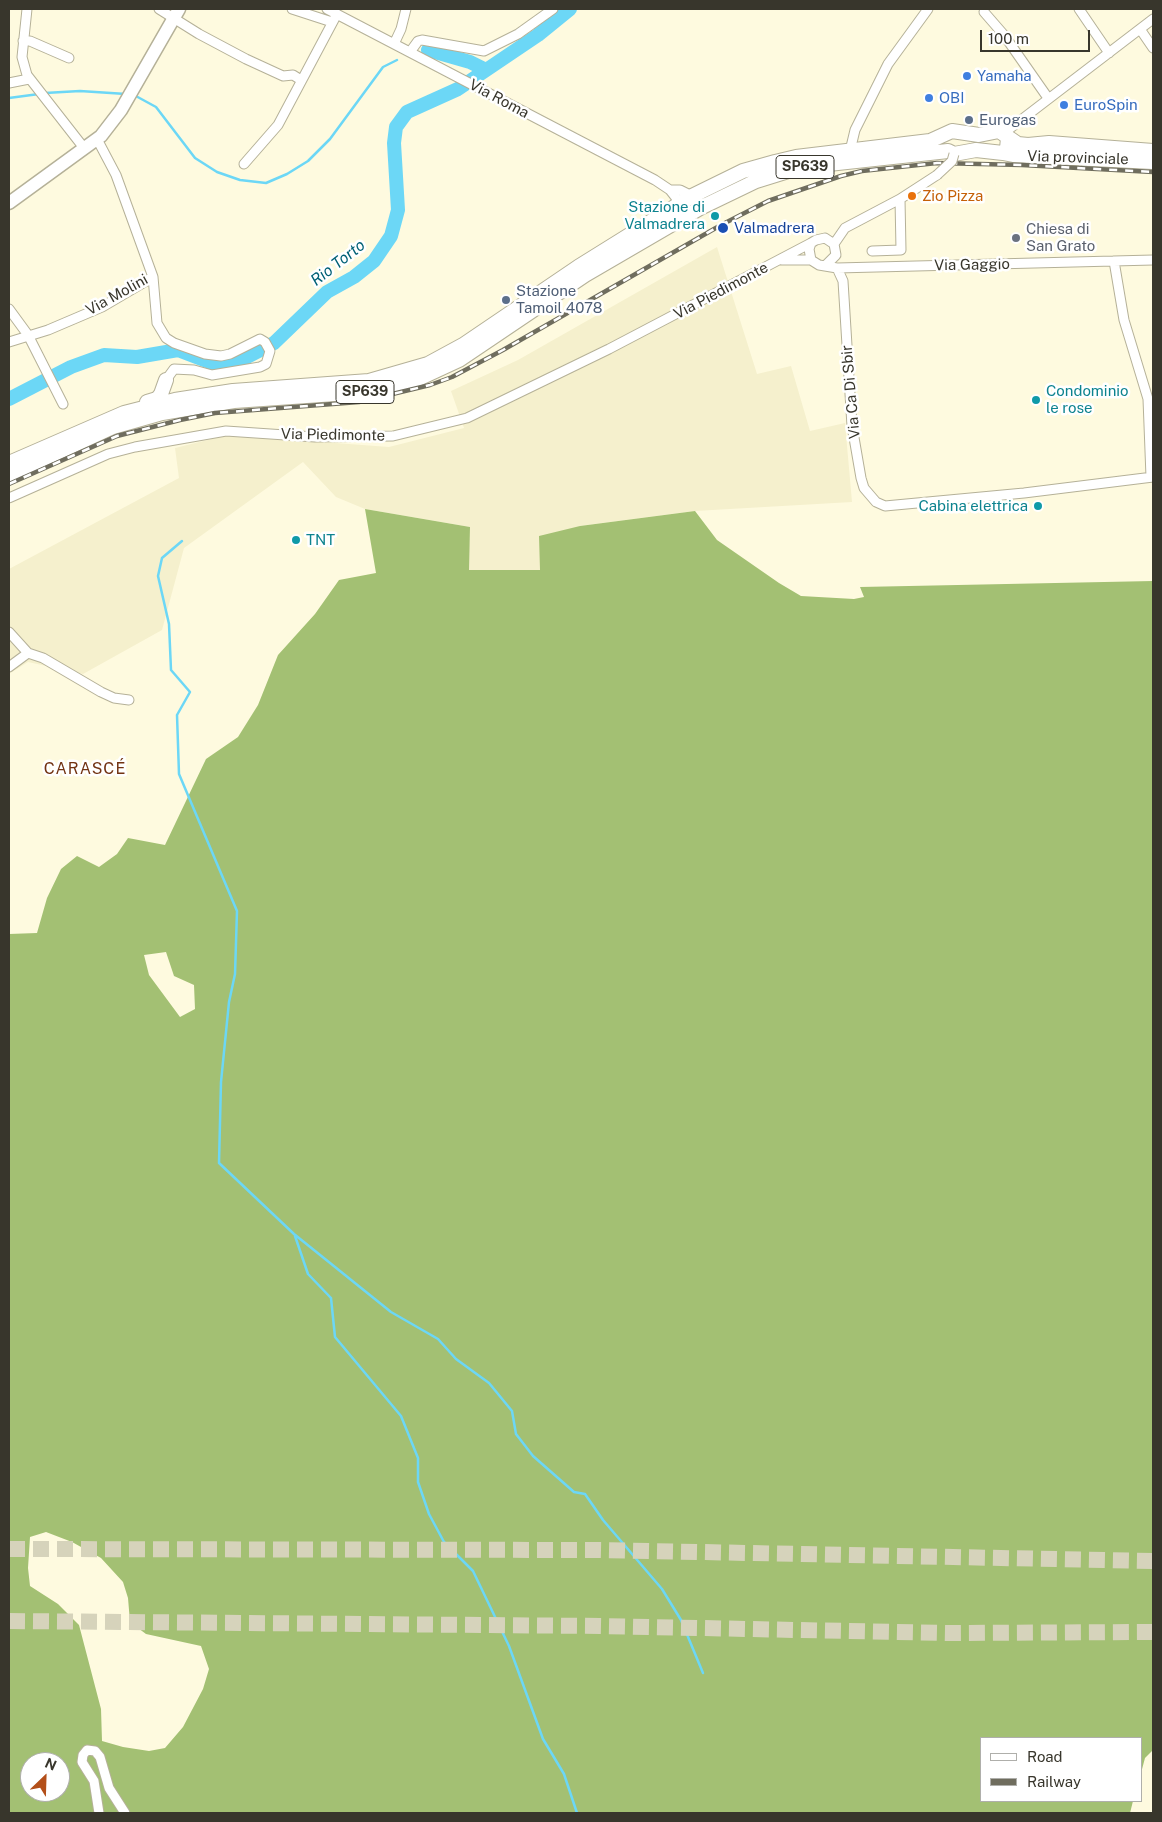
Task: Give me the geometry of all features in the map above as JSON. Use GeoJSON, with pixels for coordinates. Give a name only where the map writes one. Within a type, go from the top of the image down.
{"type":"FeatureCollection","features":[{"type":"Feature","properties":{"kind":"main road"},"geometry":{"type":"LineString","coordinates":[[9,204],[97,139],[121,110],[177,14]]}},
{"type":"Feature","properties":{"kind":"main road","name":"SP639"},"geometry":{"type":"LineString","coordinates":[[9,463],[91,426],[128,412],[206,395],[369,381],[428,364],[463,345],[578,267],[743,172],[796,157],[930,141],[945,136],[952,131],[978,135],[994,131],[1006,135],[1018,144],[1028,145],[1049,143],[1153,151]]}},
{"type":"Feature","properties":{"kind":"main road"},"geometry":{"type":"LineString","coordinates":[[1003,153],[1009,144],[1006,135]]}},
{"type":"Feature","properties":{"kind":"main road"},"geometry":{"type":"LineString","coordinates":[[945,136],[943,145],[951,153]]}},
{"type":"Feature","properties":{"kind":"main road","name":"SP639"},"geometry":{"type":"LineString","coordinates":[[9,475],[113,427],[162,413],[234,401],[364,392],[418,379],[459,360],[687,205],[756,181],[801,167],[976,150],[996,154],[1003,153]]}},
{"type":"Feature","properties":{"kind":"main road","name":"Via provinciale"},"geometry":{"type":"LineString","coordinates":[[1003,153],[1012,156],[1153,162]]}},
{"type":"Feature","properties":{"kind":"main road"},"geometry":{"type":"LineString","coordinates":[[166,380],[170,389],[177,393],[206,395]]}},
{"type":"Feature","properties":{"kind":"main road"},"geometry":{"type":"LineString","coordinates":[[128,412],[157,398],[166,380]]}},
{"type":"Feature","properties":{"kind":"street"},"geometry":{"type":"LineString","coordinates":[[27,9],[22,57],[31,82],[84,148]]}},
{"type":"Feature","properties":{"kind":"street"},"geometry":{"type":"LineString","coordinates":[[159,9],[177,14],[246,59],[283,76],[292,75],[302,80]]}},
{"type":"Feature","properties":{"kind":"street"},"geometry":{"type":"LineString","coordinates":[[292,9],[332,22]]}},
{"type":"Feature","properties":{"kind":"street","name":"Via Roma"},"geometry":{"type":"LineString","coordinates":[[327,9],[670,190],[687,205]]}},
{"type":"Feature","properties":{"kind":"street"},"geometry":{"type":"LineString","coordinates":[[394,44],[401,29],[406,9]]}},
{"type":"Feature","properties":{"kind":"street"},"geometry":{"type":"LineString","coordinates":[[410,52],[418,41],[422,40],[484,51],[518,34],[553,9]]}},
{"type":"Feature","properties":{"kind":"street"},"geometry":{"type":"LineString","coordinates":[[850,151],[855,130],[888,64],[928,9]]}},
{"type":"Feature","properties":{"kind":"street"},"geometry":{"type":"LineString","coordinates":[[1078,9],[1109,53]]}},
{"type":"Feature","properties":{"kind":"street"},"geometry":{"type":"LineString","coordinates":[[984,12],[1004,35],[1048,98]]}},
{"type":"Feature","properties":{"kind":"street"},"geometry":{"type":"LineString","coordinates":[[244,164],[278,125],[337,14]]}},
{"type":"Feature","properties":{"kind":"street"},"geometry":{"type":"LineString","coordinates":[[1006,135],[1048,98],[1153,18]]}},
{"type":"Feature","properties":{"kind":"street"},"geometry":{"type":"LineString","coordinates":[[1142,27],[1153,48]]}},
{"type":"Feature","properties":{"kind":"street"},"geometry":{"type":"LineString","coordinates":[[23,41],[30,41],[69,58]]}},
{"type":"Feature","properties":{"kind":"street"},"geometry":{"type":"LineString","coordinates":[[9,83],[31,82]]}},
{"type":"Feature","properties":{"kind":"street","name":"Via Molini"},"geometry":{"type":"LineString","coordinates":[[9,342],[48,330],[102,307],[153,277],[116,175],[107,153],[97,139]]}},
{"type":"Feature","properties":{"kind":"street"},"geometry":{"type":"LineString","coordinates":[[850,268],[836,255],[834,244],[844,228],[900,199],[937,176],[952,161],[951,153]]}},
{"type":"Feature","properties":{"kind":"street","name":"Via Roma"},"geometry":{"type":"LineString","coordinates":[[670,190],[680,190],[687,205]]}},
{"type":"Feature","properties":{"kind":"street"},"geometry":{"type":"LineString","coordinates":[[872,251],[901,250],[900,199]]}},
{"type":"Feature","properties":{"kind":"street"},"geometry":{"type":"LineString","coordinates":[[834,244],[824,238],[811,243],[809,254],[811,260],[819,265],[826,265],[836,255]]}},
{"type":"Feature","properties":{"kind":"street","name":"Via Piedimonte"},"geometry":{"type":"LineString","coordinates":[[9,498],[108,454],[135,447],[226,431],[332,437],[392,436],[467,418],[609,350],[811,243]]}},
{"type":"Feature","properties":{"kind":"street","name":"Via Piedimonte"},"geometry":{"type":"LineString","coordinates":[[779,260],[811,260]]}},
{"type":"Feature","properties":{"kind":"street"},"geometry":{"type":"LineString","coordinates":[[1114,260],[1124,320],[1148,399],[1152,478]]}},
{"type":"Feature","properties":{"kind":"street","name":"Via Gaggio"},"geometry":{"type":"LineString","coordinates":[[826,265],[837,268],[850,268],[1153,260]]}},
{"type":"Feature","properties":{"kind":"street","name":"Via Ca Di Sbir"},"geometry":{"type":"LineString","coordinates":[[837,268],[843,281],[852,426],[861,478],[870,496],[885,506],[1024,493],[1152,478]]}},
{"type":"Feature","properties":{"kind":"street"},"geometry":{"type":"LineString","coordinates":[[153,277],[157,323],[166,338],[174,344],[204,354],[221,356],[230,354],[260,339],[265,342],[270,351],[266,364],[260,367],[212,374],[194,370],[174,369],[166,380]]}},
{"type":"Feature","properties":{"kind":"street"},"geometry":{"type":"LineString","coordinates":[[9,309],[28,335],[63,404]]}},
{"type":"Feature","properties":{"kind":"street"},"geometry":{"type":"LineString","coordinates":[[9,632],[28,653],[43,658],[101,692],[114,698],[129,700]]}},
{"type":"Feature","properties":{"kind":"street"},"geometry":{"type":"LineString","coordinates":[[9,667],[28,653]]}},
{"type":"Feature","properties":{"kind":"street"},"geometry":{"type":"LineString","coordinates":[[99,1813],[94,1781],[82,1762],[83,1755],[88,1750],[95,1752],[100,1757],[107,1784],[125,1813]]}},
{"type":"Feature","properties":{"kind":"shaded area"},"geometry":{"type":"Polygon","coordinates":[[[717,247],[757,374],[791,366],[810,431],[845,423],[852,502],[695,511],[580,526],[541,570],[468,570],[470,527],[365,509],[336,497],[303,462],[184,548],[162,630],[83,674],[28,662],[9,674],[9,569],[179,478],[175,448],[228,435],[389,447],[464,428],[451,391],[518,360],[717,247]]]}},
{"type":"Feature","properties":{"kind":"green space"},"geometry":{"type":"Polygon","coordinates":[[[365,509],[470,527],[469,570],[540,570],[539,536],[580,526],[695,511],[717,540],[801,596],[854,599],[864,597],[860,587],[1153,581],[1153,1750],[1145,1758],[1142,1769],[1142,1737],[980,1737],[980,1802],[1133,1802],[1130,1813],[9,1813],[9,934],[37,933],[47,898],[61,869],[77,856],[99,867],[117,854],[128,838],[165,845],[206,759],[238,737],[258,705],[278,655],[315,614],[339,580],[376,573],[365,509]],[[166,952],[144,955],[149,975],[180,1017],[195,1009],[194,985],[174,976],[166,952]],[[46,1532],[30,1537],[28,1568],[30,1586],[58,1604],[79,1625],[101,1709],[102,1741],[149,1751],[165,1748],[183,1727],[203,1689],[209,1669],[201,1646],[146,1634],[130,1622],[128,1598],[123,1582],[101,1558],[72,1542],[46,1532]]]}},
{"type":"Feature","properties":{"kind":"waterway","name":"Rio Torto"},"geometry":{"type":"LineString","coordinates":[[9,399],[71,367],[104,355],[137,357],[178,350],[212,363],[227,362],[243,359],[274,343],[327,292],[354,277],[374,261],[391,236],[398,210],[394,143],[396,127],[407,112],[458,89],[538,35],[570,9]]}},
{"type":"Feature","properties":{"kind":"waterway"},"geometry":{"type":"LineString","coordinates":[[428,50],[470,62],[486,70]]}},
{"type":"Feature","properties":{"kind":"waterway"},"geometry":{"type":"LineString","coordinates":[[134,95],[156,107],[195,158],[217,172],[240,180],[266,183],[287,174],[308,161],[330,139],[383,67],[397,60]]}},
{"type":"Feature","properties":{"kind":"waterway"},"geometry":{"type":"LineString","coordinates":[[45,93],[80,91],[126,94]]}},
{"type":"Feature","properties":{"kind":"waterway"},"geometry":{"type":"LineString","coordinates":[[9,98],[39,94]]}},
{"type":"Feature","properties":{"kind":"waterway"},"geometry":{"type":"LineString","coordinates":[[182,541],[162,558],[158,576],[169,624],[171,670],[190,692],[177,715],[179,774],[237,911],[235,974],[229,1002],[221,1082],[219,1163],[294,1234],[391,1312],[438,1339],[456,1359],[489,1383],[512,1411],[516,1434],[533,1456],[574,1492],[585,1494],[603,1520],[662,1589],[681,1620],[703,1673]]}},
{"type":"Feature","properties":{"kind":"waterway"},"geometry":{"type":"LineString","coordinates":[[295,1236],[308,1274],[331,1298],[335,1337],[401,1416],[418,1458],[418,1482],[429,1514],[444,1542],[473,1571],[509,1646],[543,1739],[564,1774],[577,1813]]}},
{"type":"Feature","properties":{"kind":"tunnel"},"geometry":{"type":"LineString","coordinates":[[9,1549],[599,1550],[1153,1561]]}},
{"type":"Feature","properties":{"kind":"tunnel"},"geometry":{"type":"LineString","coordinates":[[9,1621],[600,1626],[947,1633],[1153,1632]]}},
{"type":"Feature","properties":{"kind":"railway"},"geometry":{"type":"LineString","coordinates":[[9,484],[117,436],[180,420],[215,413],[359,402],[430,385],[452,377],[503,350],[721,225],[768,201],[841,176],[862,171],[937,163],[1022,165],[1153,172]]}},
{"type":"Feature","properties":{"kind":"place","name":"Yamaha"},"geometry":{"type":"Point","coordinates":[967,76]}},
{"type":"Feature","properties":{"kind":"place","name":"OBI"},"geometry":{"type":"Point","coordinates":[929,98]}},
{"type":"Feature","properties":{"kind":"place","name":"EuroSpin"},"geometry":{"type":"Point","coordinates":[1064,105]}},
{"type":"Feature","properties":{"kind":"place","name":"Eurogas"},"geometry":{"type":"Point","coordinates":[969,120]}},
{"type":"Feature","properties":{"kind":"place","name":"Zio Pizza"},"geometry":{"type":"Point","coordinates":[912,196]}},
{"type":"Feature","properties":{"kind":"place","name":"Stazione di Valmadrera"},"geometry":{"type":"Point","coordinates":[715,216]}},
{"type":"Feature","properties":{"kind":"place","name":"Valmadrera"},"geometry":{"type":"Point","coordinates":[723,228]}},
{"type":"Feature","properties":{"kind":"place","name":"Chiesa di San Grato"},"geometry":{"type":"Point","coordinates":[1016,238]}},
{"type":"Feature","properties":{"kind":"place","name":"Stazione Tamoil 4078"},"geometry":{"type":"Point","coordinates":[506,300]}},
{"type":"Feature","properties":{"kind":"place","name":"Condominio le rose"},"geometry":{"type":"Point","coordinates":[1036,400]}},
{"type":"Feature","properties":{"kind":"place","name":"Cabina elettrica"},"geometry":{"type":"Point","coordinates":[1038,506]}},
{"type":"Feature","properties":{"kind":"place","name":"TNT"},"geometry":{"type":"Point","coordinates":[296,540]}},
{"type":"Feature","properties":{"kind":"district","name":"CARASCÉ"},"geometry":{"type":"Point","coordinates":[85,769]}}]}
